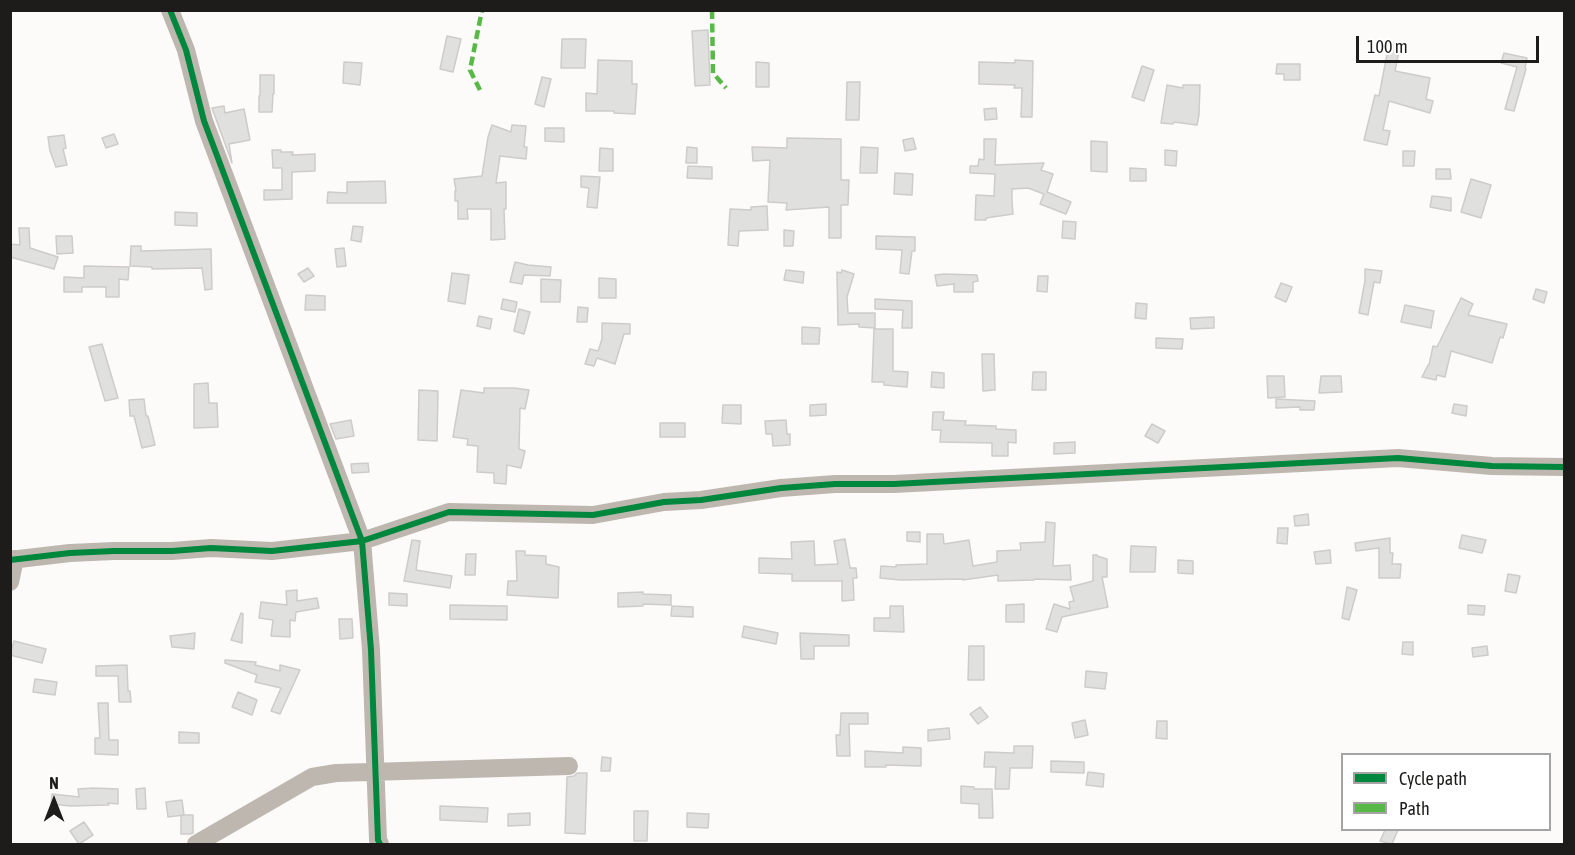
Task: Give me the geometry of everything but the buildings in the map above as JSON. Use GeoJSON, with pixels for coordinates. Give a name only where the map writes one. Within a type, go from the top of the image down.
{"type":"FeatureCollection","features":[{"type":"Feature","properties":{"kind":"street"},"geometry":{"type":"LineString","coordinates":[[170,10],[186,50],[204,121],[362,541],[371,650],[378,840],[380,844]]}},
{"type":"Feature","properties":{"kind":"street"},"geometry":{"type":"LineString","coordinates":[[10,582],[13,560],[70,553],[114,551],[211,548],[273,551],[362,541],[449,512],[593,515],[664,502],[701,500],[780,488],[835,484],[894,484],[1398,459],[1492,466],[1564,468]]}},
{"type":"Feature","properties":{"kind":"street"},"geometry":{"type":"LineString","coordinates":[[196,844],[312,777],[336,773],[569,766]]}},
{"type":"Feature","properties":{"kind":"marked path"},"geometry":{"type":"LineString","coordinates":[[480,90],[470,70],[482,10]]}},
{"type":"Feature","properties":{"kind":"marked path"},"geometry":{"type":"LineString","coordinates":[[712,10],[713,73],[726,88]]}},
{"type":"Feature","properties":{"kind":"cycle path"},"geometry":{"type":"LineString","coordinates":[[170,10],[186,50],[204,121],[362,541],[371,650],[378,840],[380,844]]}},
{"type":"Feature","properties":{"kind":"cycle path"},"geometry":{"type":"LineString","coordinates":[[10,560],[70,553],[114,551],[211,548],[272,551],[362,541],[449,512],[593,515],[664,502],[701,500],[781,488],[835,484],[894,484],[1398,458],[1492,466],[1564,467]]}}]}
